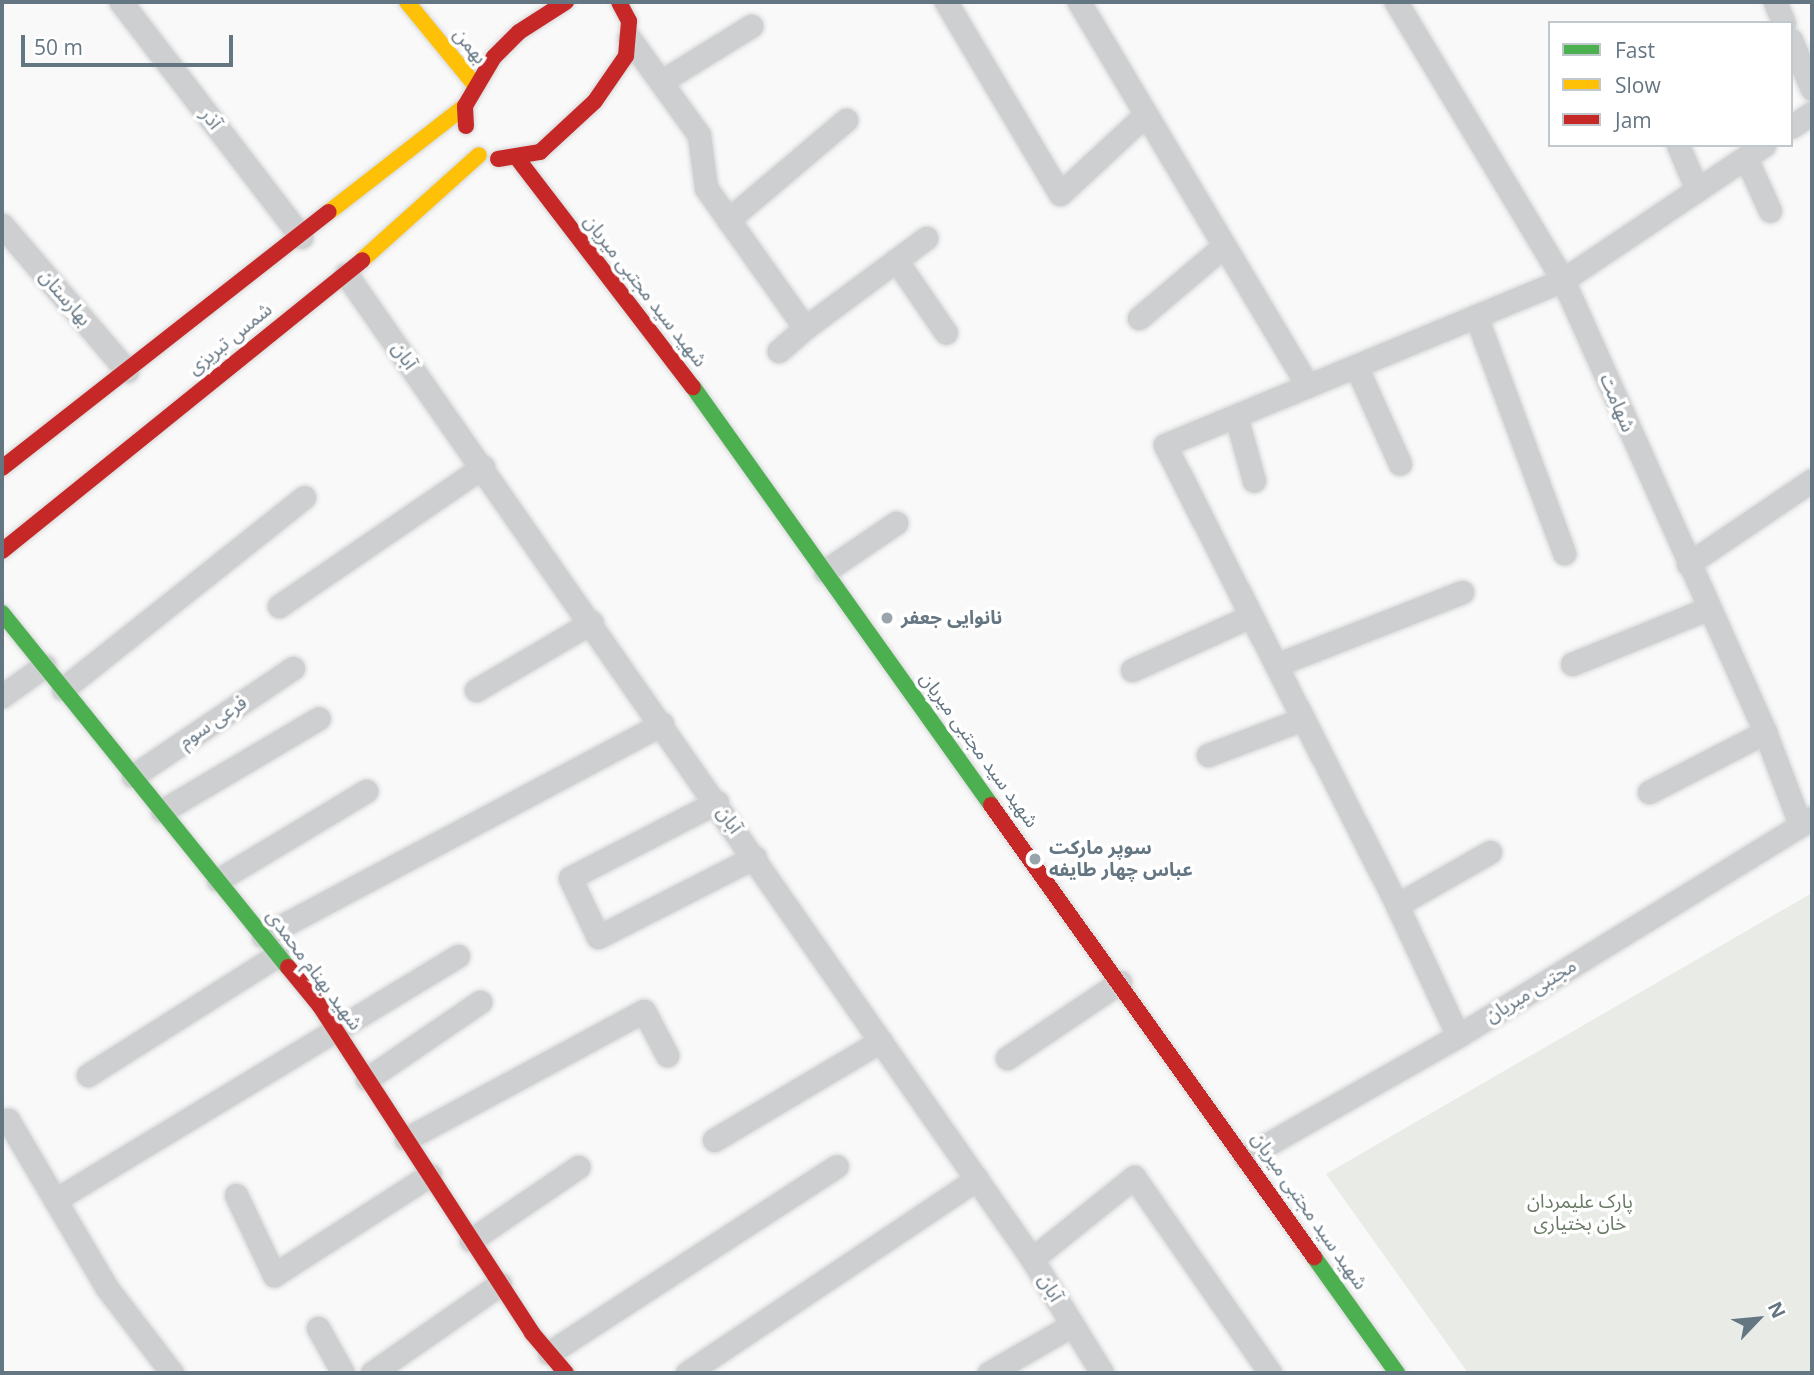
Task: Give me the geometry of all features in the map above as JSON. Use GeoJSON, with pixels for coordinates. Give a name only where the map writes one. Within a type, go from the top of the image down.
{"type":"FeatureCollection","features":[{"type":"Feature","properties":{"kind":"street","name":"آذر"},"geometry":{"type":"LineString","coordinates":[[121,2],[301,237]]}},
{"type":"Feature","properties":{"kind":"street","name":"بهمن"},"geometry":{"type":"LineString","coordinates":[[407,2],[475,85]]}},
{"type":"Feature","properties":{"kind":"street"},"geometry":{"type":"LineString","coordinates":[[566,2],[519,32],[475,85],[464,106],[467,131],[480,155],[517,158],[540,152],[578,120],[626,56],[629,38],[627,4]]}},
{"type":"Feature","properties":{"kind":"street"},"geometry":{"type":"LineString","coordinates":[[946,2],[1060,194],[1146,114]]}},
{"type":"Feature","properties":{"kind":"street"},"geometry":{"type":"LineString","coordinates":[[1079,2],[1308,386]]}},
{"type":"Feature","properties":{"kind":"street","name":"شهامت"},"geometry":{"type":"LineString","coordinates":[[1396,2],[1563,280],[1688,564],[1806,821]]}},
{"type":"Feature","properties":{"kind":"street"},"geometry":{"type":"LineString","coordinates":[[1775,2],[1783,21]]}},
{"type":"Feature","properties":{"kind":"street"},"geometry":{"type":"LineString","coordinates":[[662,81],[751,26]]}},
{"type":"Feature","properties":{"kind":"street"},"geometry":{"type":"LineString","coordinates":[[629,38],[699,135],[706,188],[804,328]]}},
{"type":"Feature","properties":{"kind":"street"},"geometry":{"type":"LineString","coordinates":[[1793,45],[1812,89]]}},
{"type":"Feature","properties":{"kind":"street","name":"شمس تبریزی"},"geometry":{"type":"LineString","coordinates":[[2,468],[301,237],[464,106]]}},
{"type":"Feature","properties":{"kind":"street"},"geometry":{"type":"LineString","coordinates":[[1793,126],[1812,113]]}},
{"type":"Feature","properties":{"kind":"street"},"geometry":{"type":"LineString","coordinates":[[728,220],[846,120]]}},
{"type":"Feature","properties":{"kind":"street"},"geometry":{"type":"LineString","coordinates":[[1679,147],[1697,190]]}},
{"type":"Feature","properties":{"kind":"street"},"geometry":{"type":"LineString","coordinates":[[1458,1037],[1397,905],[1165,445],[1563,280],[1755,151],[1770,211]]}},
{"type":"Feature","properties":{"kind":"street","name":"شمس تبریزی"},"geometry":{"type":"LineString","coordinates":[[2,551],[346,274],[480,155]]}},
{"type":"Feature","properties":{"kind":"street","name":"شهید سید مجتبی میریان"},"geometry":{"type":"LineString","coordinates":[[517,158],[681,370],[1397,1373]]}},
{"type":"Feature","properties":{"kind":"street","name":"بهارستان"},"geometry":{"type":"LineString","coordinates":[[2,225],[127,371]]}},
{"type":"Feature","properties":{"kind":"street"},"geometry":{"type":"LineString","coordinates":[[779,351],[804,328],[926,238]]}},
{"type":"Feature","properties":{"kind":"street"},"geometry":{"type":"LineString","coordinates":[[1139,318],[1224,246]]}},
{"type":"Feature","properties":{"kind":"street"},"geometry":{"type":"LineString","coordinates":[[896,260],[946,333]]}},
{"type":"Feature","properties":{"kind":"street","name":"آبان"},"geometry":{"type":"LineString","coordinates":[[346,274],[592,622],[1032,1258],[1102,1373]]}},
{"type":"Feature","properties":{"kind":"street"},"geometry":{"type":"LineString","coordinates":[[1476,316],[1564,553]]}},
{"type":"Feature","properties":{"kind":"street"},"geometry":{"type":"LineString","coordinates":[[1356,366],[1400,464]]}},
{"type":"Feature","properties":{"kind":"street"},"geometry":{"type":"LineString","coordinates":[[1236,416],[1254,481]]}},
{"type":"Feature","properties":{"kind":"street"},"geometry":{"type":"LineString","coordinates":[[279,606],[483,467]]}},
{"type":"Feature","properties":{"kind":"street"},"geometry":{"type":"LineString","coordinates":[[1688,564],[1812,480]]}},
{"type":"Feature","properties":{"kind":"street"},"geometry":{"type":"LineString","coordinates":[[63,689],[304,497]]}},
{"type":"Feature","properties":{"kind":"street"},"geometry":{"type":"LineString","coordinates":[[825,571],[896,523]]}},
{"type":"Feature","properties":{"kind":"street"},"geometry":{"type":"LineString","coordinates":[[1276,665],[1462,592]]}},
{"type":"Feature","properties":{"kind":"street"},"geometry":{"type":"LineString","coordinates":[[1572,664],[1709,608]]}},
{"type":"Feature","properties":{"kind":"street","name":"شهید بهنام محمدی"},"geometry":{"type":"LineString","coordinates":[[2,613],[263,936],[336,1031],[500,1284],[566,1373]]}},
{"type":"Feature","properties":{"kind":"street"},"geometry":{"type":"LineString","coordinates":[[1132,670],[1251,616]]}},
{"type":"Feature","properties":{"kind":"street"},"geometry":{"type":"LineString","coordinates":[[476,690],[592,622]]}},
{"type":"Feature","properties":{"kind":"street"},"geometry":{"type":"LineString","coordinates":[[2,696],[44,666]]}},
{"type":"Feature","properties":{"kind":"street","name":"فرعی سوم"},"geometry":{"type":"LineString","coordinates":[[133,776],[293,668]]}},
{"type":"Feature","properties":{"kind":"street"},"geometry":{"type":"LineString","coordinates":[[162,811],[319,718]]}},
{"type":"Feature","properties":{"kind":"street"},"geometry":{"type":"LineString","coordinates":[[1208,755],[1303,719]]}},
{"type":"Feature","properties":{"kind":"street"},"geometry":{"type":"LineString","coordinates":[[263,936],[663,724]]}},
{"type":"Feature","properties":{"kind":"street"},"geometry":{"type":"LineString","coordinates":[[1649,792],[1765,732]]}},
{"type":"Feature","properties":{"kind":"street"},"geometry":{"type":"LineString","coordinates":[[218,880],[366,791]]}},
{"type":"Feature","properties":{"kind":"street"},"geometry":{"type":"LineString","coordinates":[[717,802],[570,878],[598,937],[754,857]]}},
{"type":"Feature","properties":{"kind":"street","name":"مجتبی میریان"},"geometry":{"type":"LineString","coordinates":[[1245,1157],[1458,1037],[1806,821]]}},
{"type":"Feature","properties":{"kind":"street"},"geometry":{"type":"LineString","coordinates":[[1397,905],[1490,852]]}},
{"type":"Feature","properties":{"kind":"street"},"geometry":{"type":"LineString","coordinates":[[88,1075],[278,955]]}},
{"type":"Feature","properties":{"kind":"street"},"geometry":{"type":"LineString","coordinates":[[55,1200],[458,956]]}},
{"type":"Feature","properties":{"kind":"street"},"geometry":{"type":"LineString","coordinates":[[1007,1058],[1120,982]]}},
{"type":"Feature","properties":{"kind":"street"},"geometry":{"type":"LineString","coordinates":[[367,1079],[480,1002]]}},
{"type":"Feature","properties":{"kind":"street"},"geometry":{"type":"LineString","coordinates":[[406,1139],[644,1011],[667,1055]]}},
{"type":"Feature","properties":{"kind":"street"},"geometry":{"type":"LineString","coordinates":[[715,1140],[881,1041]]}},
{"type":"Feature","properties":{"kind":"street"},"geometry":{"type":"LineString","coordinates":[[2,1123],[8,1120],[107,1288],[172,1373]]}},
{"type":"Feature","properties":{"kind":"street"},"geometry":{"type":"LineString","coordinates":[[549,1353],[837,1166]]}},
{"type":"Feature","properties":{"kind":"street"},"geometry":{"type":"LineString","coordinates":[[471,1240],[578,1167]]}},
{"type":"Feature","properties":{"kind":"street"},"geometry":{"type":"LineString","coordinates":[[236,1195],[274,1275],[430,1175]]}},
{"type":"Feature","properties":{"kind":"street"},"geometry":{"type":"LineString","coordinates":[[1032,1258],[1134,1178],[1270,1373]]}},
{"type":"Feature","properties":{"kind":"street"},"geometry":{"type":"LineString","coordinates":[[687,1373],[977,1179]]}},
{"type":"Feature","properties":{"kind":"street"},"geometry":{"type":"LineString","coordinates":[[372,1373],[500,1284]]}},
{"type":"Feature","properties":{"kind":"street"},"geometry":{"type":"LineString","coordinates":[[989,1373],[1072,1325]]}},
{"type":"Feature","properties":{"kind":"street"},"geometry":{"type":"LineString","coordinates":[[318,1328],[343,1373]]}},
{"type":"Feature","properties":{"kind":"green space","name":"پارک علیمردان خان بختیاری"},"geometry":{"type":"Polygon","coordinates":[[[1812,893],[1812,1373],[1468,1373],[1326,1174],[1812,893]]]}},
{"type":"Feature","properties":{"kind":"traffic: fast"},"geometry":{"type":"LineString","coordinates":[[693,387],[991,805]]}},
{"type":"Feature","properties":{"kind":"traffic: fast"},"geometry":{"type":"LineString","coordinates":[[2,613],[288,967]]}},
{"type":"Feature","properties":{"kind":"traffic: fast"},"geometry":{"type":"LineString","coordinates":[[1314,1257],[1397,1373]]}},
{"type":"Feature","properties":{"kind":"traffic: slow"},"geometry":{"type":"LineString","coordinates":[[407,2],[475,85]]}},
{"type":"Feature","properties":{"kind":"traffic: slow"},"geometry":{"type":"LineString","coordinates":[[329,212],[465,106]]}},
{"type":"Feature","properties":{"kind":"traffic: slow"},"geometry":{"type":"LineString","coordinates":[[362,260],[479,155]]}},
{"type":"Feature","properties":{"kind":"traffic: jam"},"geometry":{"type":"LineString","coordinates":[[466,126],[465,106],[494,57],[519,32],[566,2]]}},
{"type":"Feature","properties":{"kind":"traffic: jam"},"geometry":{"type":"LineString","coordinates":[[498,159],[540,152],[595,101],[626,56],[629,21],[619,2]]}},
{"type":"Feature","properties":{"kind":"traffic: jam"},"geometry":{"type":"LineString","coordinates":[[517,158],[693,387]]}},
{"type":"Feature","properties":{"kind":"traffic: jam"},"geometry":{"type":"LineString","coordinates":[[2,468],[329,212]]}},
{"type":"Feature","properties":{"kind":"traffic: jam"},"geometry":{"type":"LineString","coordinates":[[2,551],[362,260]]}},
{"type":"Feature","properties":{"kind":"traffic: jam"},"geometry":{"type":"LineString","coordinates":[[991,805],[1314,1257]]}},
{"type":"Feature","properties":{"kind":"traffic: jam"},"geometry":{"type":"LineString","coordinates":[[288,967],[320,1006],[532,1333],[566,1373]]}},
{"type":"Feature","properties":{"kind":"place","name":"نانوایی جعفر"},"geometry":{"type":"Point","coordinates":[887,618]}},
{"type":"Feature","properties":{"kind":"place","name":"سوپر مارکت عباس چهار طایفه"},"geometry":{"type":"Point","coordinates":[1035,859]}}]}
